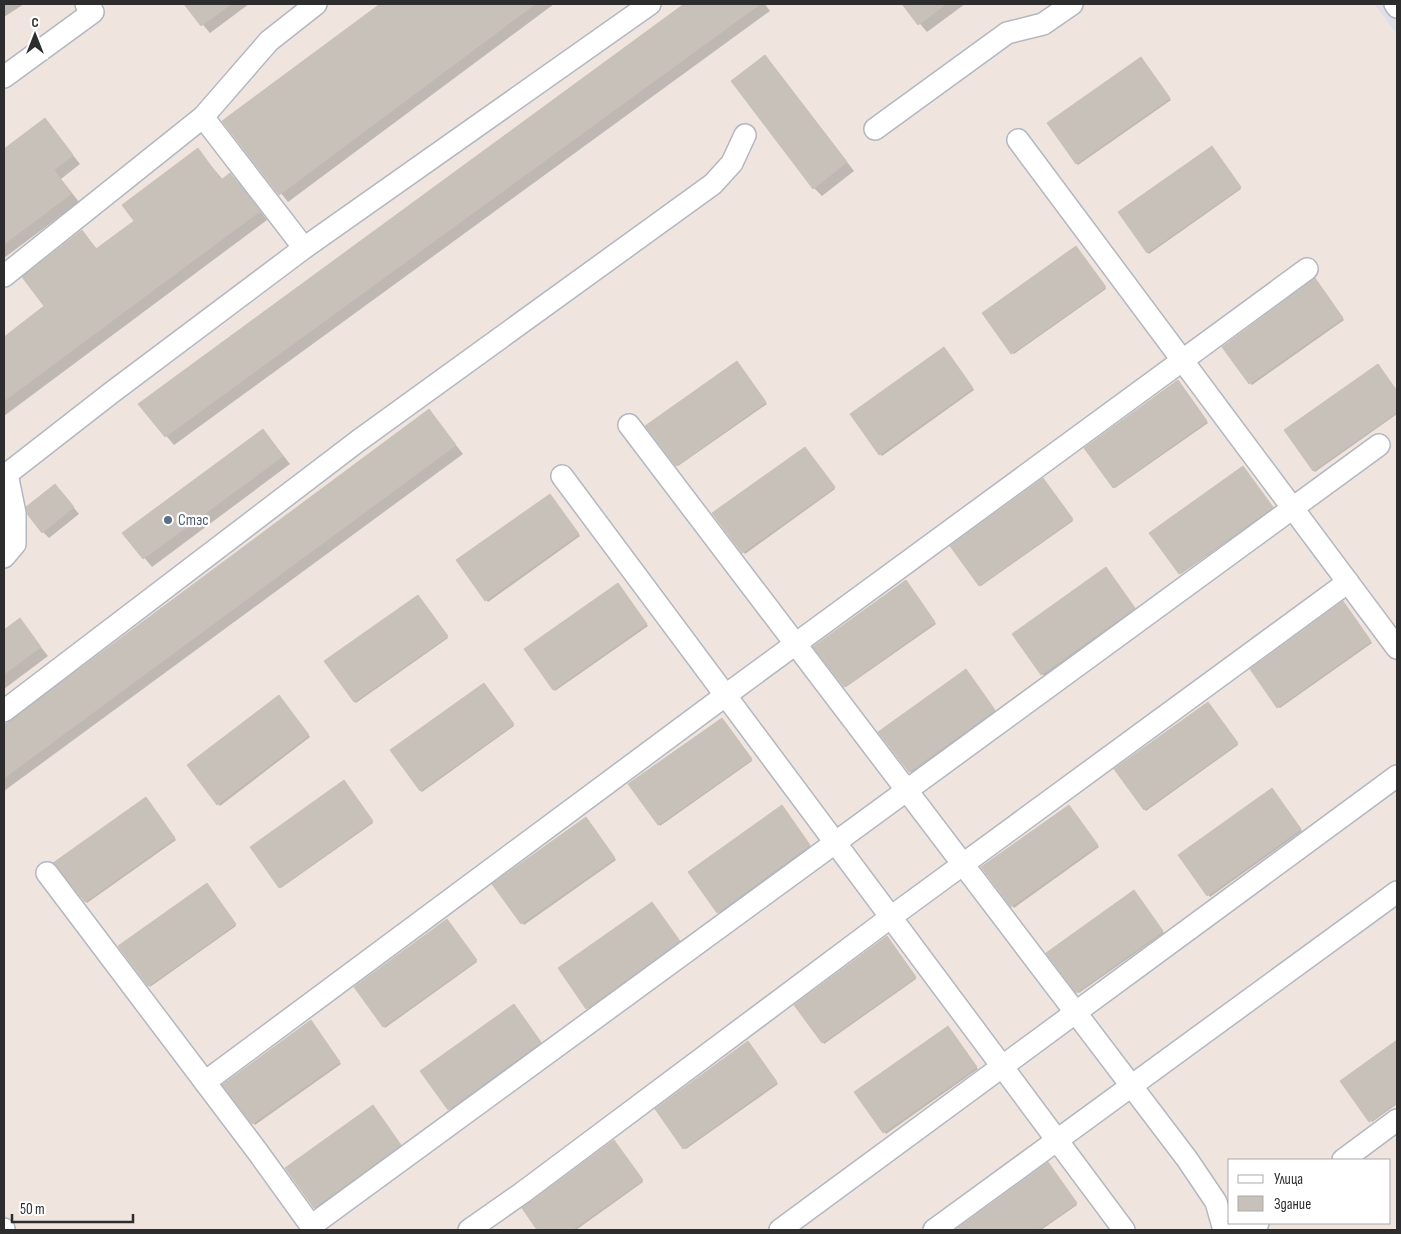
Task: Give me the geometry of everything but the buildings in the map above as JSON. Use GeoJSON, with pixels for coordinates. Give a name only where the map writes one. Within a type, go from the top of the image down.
{"type":"FeatureCollection","features":[{"type":"Feature","properties":{"kind":"lane"},"geometry":{"type":"LineString","coordinates":[[4,77],[92,12],[86,4]]}},
{"type":"Feature","properties":{"kind":"lane"},"geometry":{"type":"LineString","coordinates":[[4,276],[202,117],[269,41],[316,4]]}},
{"type":"Feature","properties":{"kind":"lane"},"geometry":{"type":"LineString","coordinates":[[4,557],[15,544],[15,513],[6,473],[304,248],[525,94],[650,4]]}},
{"type":"Feature","properties":{"kind":"lane"},"geometry":{"type":"LineString","coordinates":[[875,129],[1007,33],[1043,24],[1072,4]]}},
{"type":"Feature","properties":{"kind":"lane"},"geometry":{"type":"LineString","coordinates":[[202,117],[304,248]]}},
{"type":"Feature","properties":{"kind":"lane"},"geometry":{"type":"LineString","coordinates":[[4,711],[366,436],[713,184],[732,163],[745,135]]}},
{"type":"Feature","properties":{"kind":"lane"},"geometry":{"type":"LineString","coordinates":[[1018,140],[1397,648]]}},
{"type":"Feature","properties":{"kind":"lane"},"geometry":{"type":"LineString","coordinates":[[205,1082],[1307,269]]}},
{"type":"Feature","properties":{"kind":"lane"},"geometry":{"type":"LineString","coordinates":[[629,425],[1187,1159],[1216,1202],[1224,1230]]}},
{"type":"Feature","properties":{"kind":"lane"},"geometry":{"type":"LineString","coordinates":[[47,873],[313,1228],[1379,445]]}},
{"type":"Feature","properties":{"kind":"lane"},"geometry":{"type":"LineString","coordinates":[[562,476],[1124,1230]]}},
{"type":"Feature","properties":{"kind":"lane"},"geometry":{"type":"LineString","coordinates":[[469,1230],[522,1193],[890,917],[1348,582]]}},
{"type":"Feature","properties":{"kind":"lane"},"geometry":{"type":"LineString","coordinates":[[780,1230],[1397,776]]}},
{"type":"Feature","properties":{"kind":"lane"},"geometry":{"type":"LineString","coordinates":[[934,1230],[1397,892]]}},
{"type":"Feature","properties":{"kind":"lane"},"geometry":{"type":"LineString","coordinates":[[1344,1159],[1397,1120]]}},
{"type":"Feature","properties":{"kind":"lane"},"geometry":{"type":"LineString","coordinates":[[1237,1230],[1252,1227],[1256,1224]]}},
{"type":"Feature","properties":{"kind":"shaded area"},"geometry":{"type":"Polygon","coordinates":[[[1374,4],[1397,4],[1397,34],[1374,4]]]}},
{"type":"Feature","properties":{"kind":"place","name":"Стэс"},"geometry":{"type":"Point","coordinates":[168,520]}}]}
